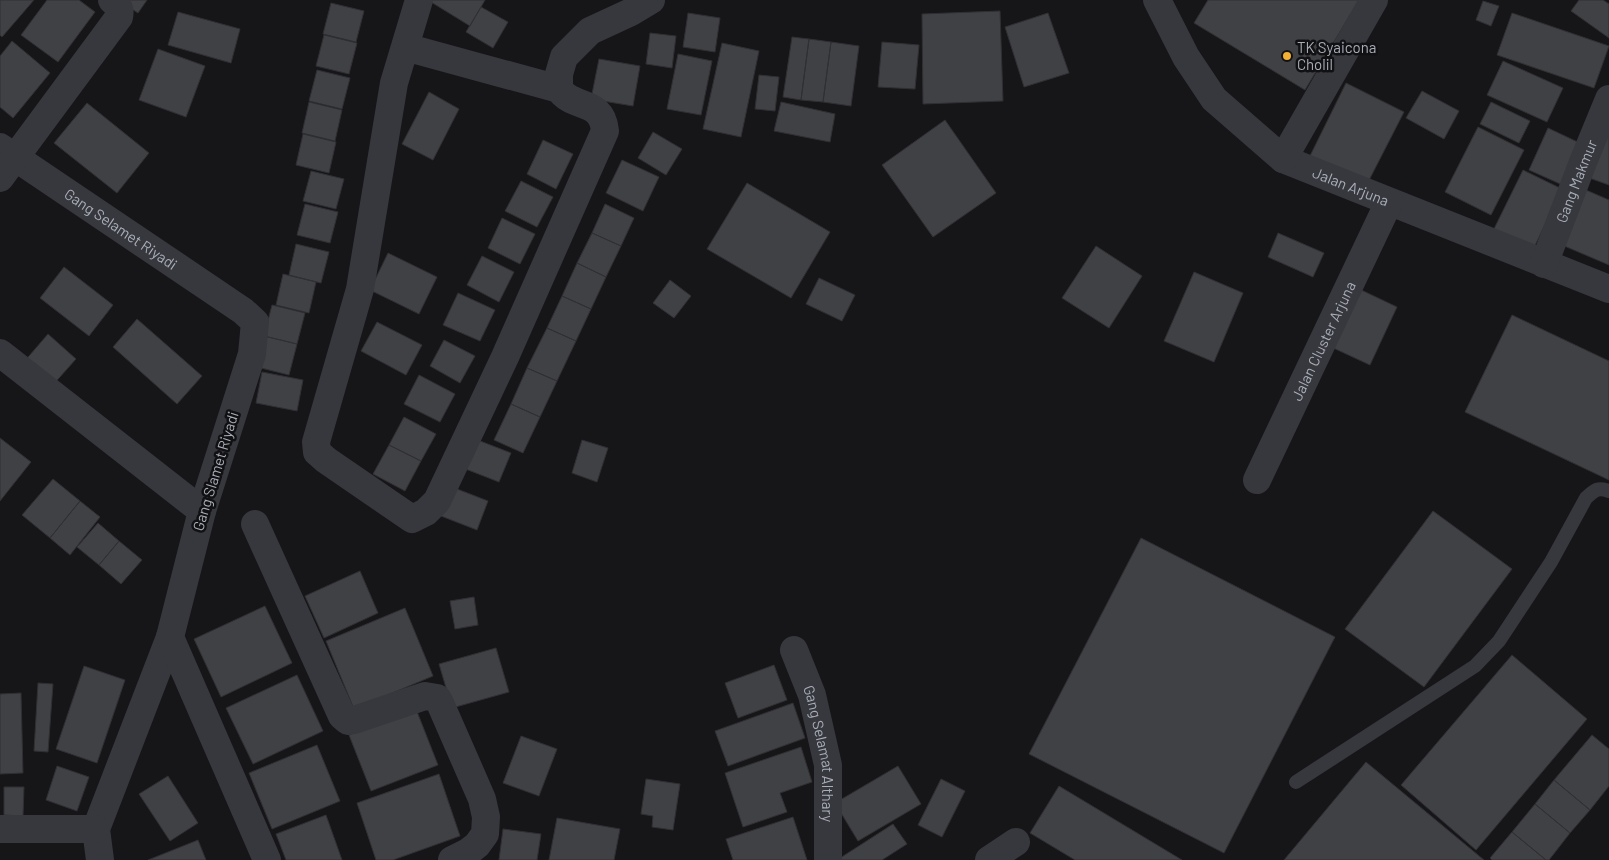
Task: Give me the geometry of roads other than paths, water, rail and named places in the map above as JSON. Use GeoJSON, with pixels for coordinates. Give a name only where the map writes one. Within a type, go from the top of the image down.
{"type":"FeatureCollection","features":[{"type":"Feature","properties":{"kind":"street"},"geometry":{"type":"LineString","coordinates":[[5,161],[119,17],[119,6],[112,0]]}},
{"type":"Feature","properties":{"kind":"street"},"geometry":{"type":"LineString","coordinates":[[405,47],[559,89],[564,95],[599,112],[604,120],[604,130],[505,357],[437,501],[426,512],[412,519],[326,460],[317,452],[316,442],[360,289],[394,83],[419,0]]}},
{"type":"Feature","properties":{"kind":"street"},"geometry":{"type":"LineString","coordinates":[[559,89],[559,74],[564,57],[590,31],[631,12],[651,0]]}},
{"type":"Feature","properties":{"kind":"street","name":"Jalan Arjuna"},"geometry":{"type":"LineString","coordinates":[[1157,0],[1186,57],[1214,99],[1283,159],[1609,289]]}},
{"type":"Feature","properties":{"kind":"street"},"geometry":{"type":"LineString","coordinates":[[1283,159],[1374,0]]}},
{"type":"Feature","properties":{"kind":"street","name":"Gang Makmur"},"geometry":{"type":"LineString","coordinates":[[1544,264],[1582,162],[1609,100]]}},
{"type":"Feature","properties":{"kind":"street","name":"Gang Selamet Riyadi"},"geometry":{"type":"LineString","coordinates":[[5,161],[242,311]]}},
{"type":"Feature","properties":{"kind":"street","name":"Jalan Cluster Arjuna"},"geometry":{"type":"LineString","coordinates":[[1257,480],[1389,202]]}},
{"type":"Feature","properties":{"kind":"street","name":"Gang Slamet Riyadi"},"geometry":{"type":"LineString","coordinates":[[96,829],[170,637],[202,511],[252,354],[255,322],[242,311]]}},
{"type":"Feature","properties":{"kind":"street"},"geometry":{"type":"LineString","coordinates":[[0,353],[202,511]]}},
{"type":"Feature","properties":{"kind":"street"},"geometry":{"type":"LineString","coordinates":[[255,524],[342,716],[348,721],[354,720],[424,696],[437,698],[440,703],[482,799],[486,817],[485,834],[477,845],[452,860]]}},
{"type":"Feature","properties":{"kind":"street"},"geometry":{"type":"LineString","coordinates":[[170,637],[268,860]]}},
{"type":"Feature","properties":{"kind":"street","name":"Gang Selamat Althary"},"geometry":{"type":"LineString","coordinates":[[794,650],[812,695],[828,765],[828,860]]}},
{"type":"Feature","properties":{"kind":"street"},"geometry":{"type":"LineString","coordinates":[[0,829],[96,829],[100,860]]}},
{"type":"Feature","properties":{"kind":"street"},"geometry":{"type":"LineString","coordinates":[[989,860],[1016,842]]}},
{"type":"Feature","properties":{"kind":"lane"},"geometry":{"type":"LineString","coordinates":[[1296,782],[1475,666],[1499,641],[1551,562],[1586,498],[1594,490],[1601,489],[1609,492]]}},
{"type":"Feature","properties":{"kind":"place","name":"TK Syaicona Cholil"},"geometry":{"type":"Point","coordinates":[1287,56]}}]}
